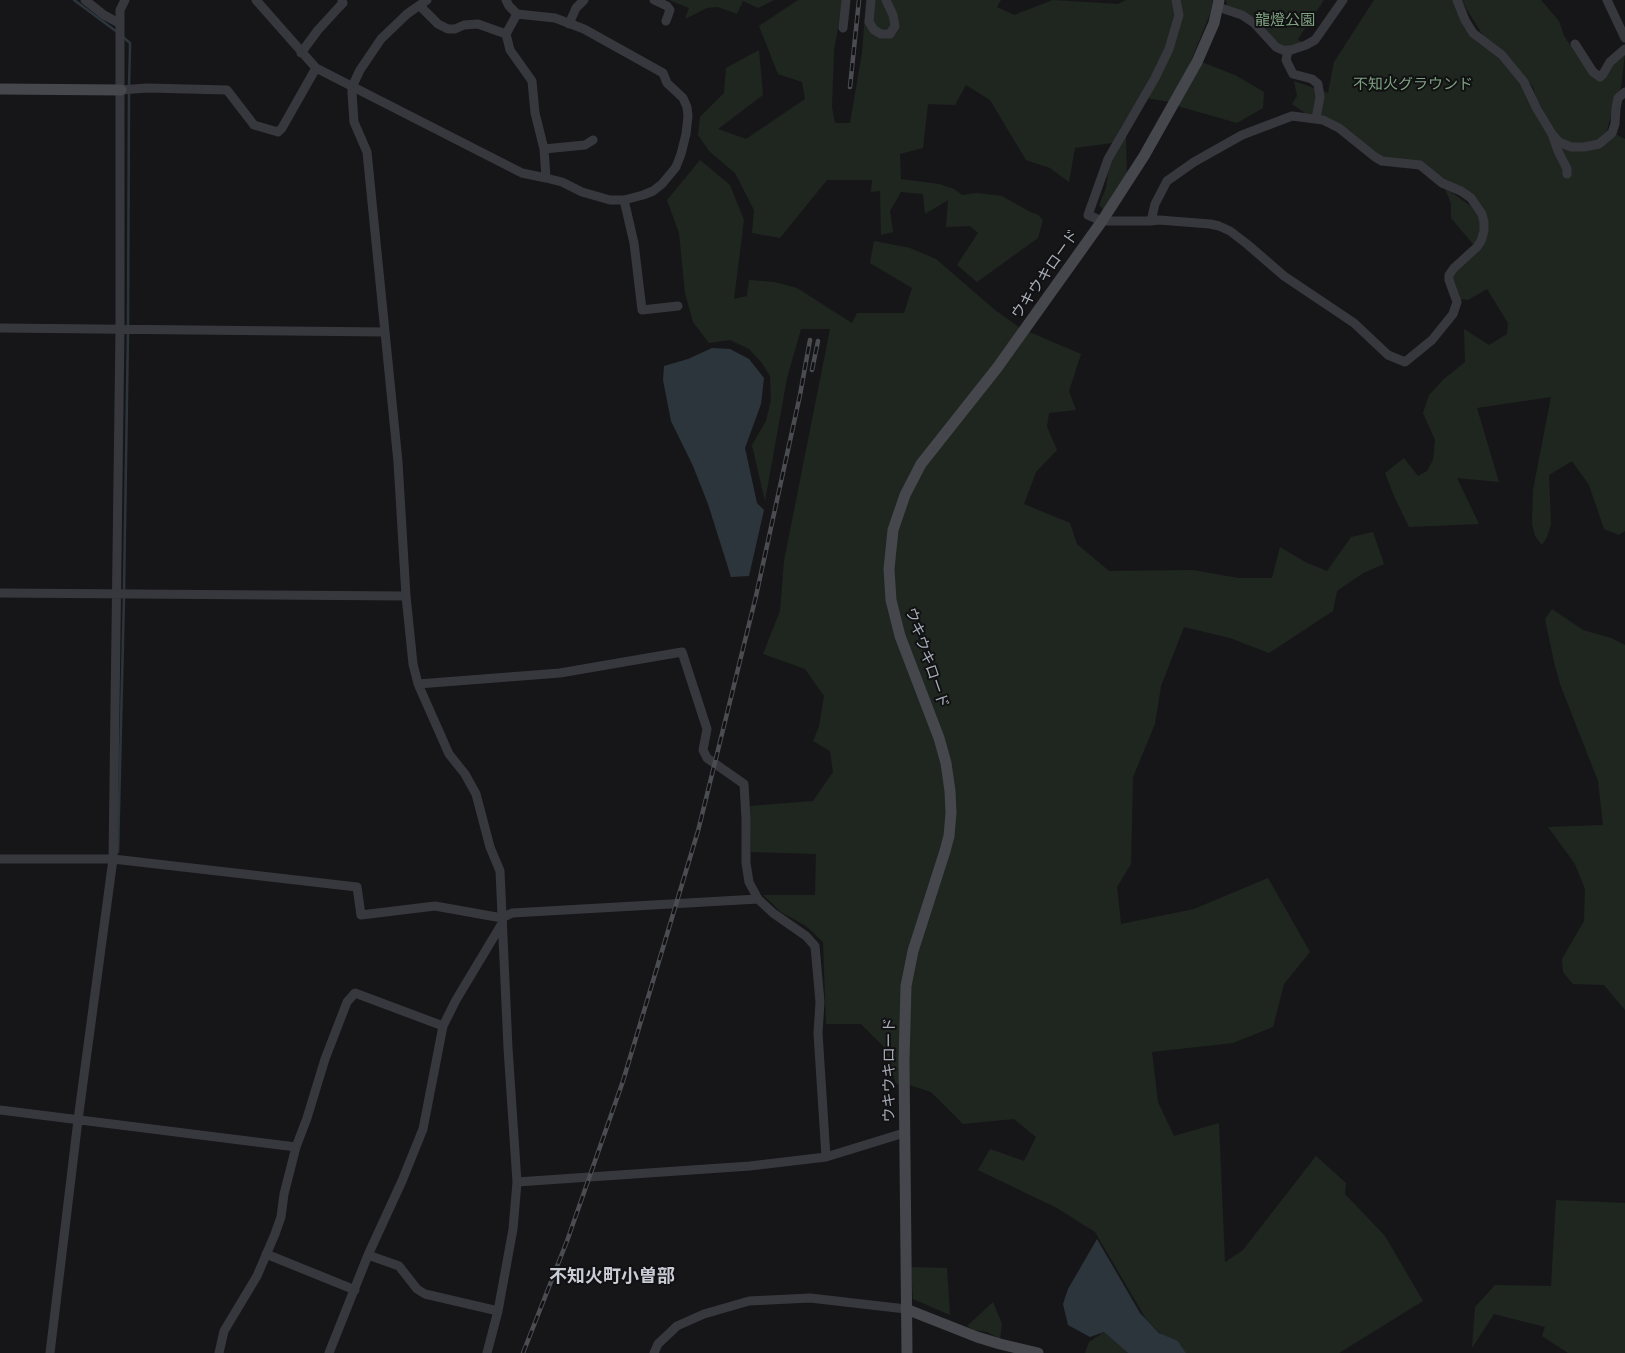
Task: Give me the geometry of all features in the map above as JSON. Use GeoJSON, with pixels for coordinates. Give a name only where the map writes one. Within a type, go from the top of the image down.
{"type":"FeatureCollection","features":[{"type":"Feature","properties":{"kind":"street"},"geometry":{"type":"LineString","coordinates":[[85,0],[120,26]]}},
{"type":"Feature","properties":{"kind":"street"},"geometry":{"type":"LineString","coordinates":[[50,1353],[78,1120],[113,859],[126,90],[120,26],[121,6],[125,0]]}},
{"type":"Feature","properties":{"kind":"street"},"geometry":{"type":"LineString","coordinates":[[256,0],[316,68],[522,173],[546,178],[590,195],[610,200],[624,200],[652,191],[662,184],[676,167],[686,134],[688,116],[683,98],[668,83],[663,73],[597,35],[555,18],[516,14],[506,0]]}},
{"type":"Feature","properties":{"kind":"street"},"geometry":{"type":"LineString","coordinates":[[301,53],[318,30],[340,6],[342,0]]}},
{"type":"Feature","properties":{"kind":"street"},"geometry":{"type":"LineString","coordinates":[[428,0],[407,14],[381,39],[360,70],[352,87],[354,122],[366,152],[398,462],[406,596],[413,664],[418,684],[449,754],[465,774],[476,794],[490,847],[500,871],[508,1048],[517,1182],[513,1229],[498,1311],[488,1353]]}},
{"type":"Feature","properties":{"kind":"street"},"geometry":{"type":"LineString","coordinates":[[569,24],[576,8],[584,0]]}},
{"type":"Feature","properties":{"kind":"street"},"geometry":{"type":"LineString","coordinates":[[654,0],[667,6],[670,10],[666,21]]}},
{"type":"Feature","properties":{"kind":"street"},"geometry":{"type":"LineString","coordinates":[[843,28],[846,0]]}},
{"type":"Feature","properties":{"kind":"street"},"geometry":{"type":"LineString","coordinates":[[871,0],[869,22],[874,30],[881,34],[890,34],[895,26],[886,0]]}},
{"type":"Feature","properties":{"kind":"street"},"geometry":{"type":"LineString","coordinates":[[1151,221],[1155,204],[1167,181],[1194,162],[1242,135],[1292,116],[1316,118],[1339,128],[1382,161],[1420,165],[1442,183],[1465,194],[1482,214],[1484,231],[1481,241],[1449,275],[1457,302],[1453,314],[1432,340],[1405,362],[1388,356],[1354,322],[1284,276],[1230,231],[1210,224],[1102,221],[1088,215],[1108,159],[1155,78],[1169,49],[1179,15],[1176,0]]}},
{"type":"Feature","properties":{"kind":"street"},"geometry":{"type":"LineString","coordinates":[[1218,4],[1248,19],[1276,47],[1288,50],[1306,45],[1315,40],[1343,0]]}},
{"type":"Feature","properties":{"kind":"street"},"geometry":{"type":"LineString","coordinates":[[1457,0],[1465,20],[1473,33],[1502,55],[1527,86],[1537,109],[1559,142],[1571,147],[1599,144],[1612,133],[1618,98],[1625,92]]}},
{"type":"Feature","properties":{"kind":"street"},"geometry":{"type":"LineString","coordinates":[[1607,0],[1625,38]]}},
{"type":"Feature","properties":{"kind":"street","name":"ウキウキロード"},"geometry":{"type":"LineString","coordinates":[[907,1353],[904,1133],[906,986],[913,951],[949,836],[951,813],[946,763],[900,636],[891,600],[889,569],[893,530],[905,495],[921,464],[997,368],[1102,221],[1144,156],[1194,68],[1210,32],[1218,4]]}},
{"type":"Feature","properties":{"kind":"street"},"geometry":{"type":"LineString","coordinates":[[420,6],[438,24],[448,29],[478,24],[506,34]]}},
{"type":"Feature","properties":{"kind":"street"},"geometry":{"type":"LineString","coordinates":[[516,14],[506,34],[510,50],[532,81],[544,149],[546,178]]}},
{"type":"Feature","properties":{"kind":"street"},"geometry":{"type":"LineString","coordinates":[[1575,44],[1593,72],[1600,77],[1610,62],[1625,49]]}},
{"type":"Feature","properties":{"kind":"street"},"geometry":{"type":"LineString","coordinates":[[1288,50],[1286,60],[1293,74],[1312,79],[1318,84],[1320,97],[1316,118]]}},
{"type":"Feature","properties":{"kind":"street"},"geometry":{"type":"LineString","coordinates":[[0,89],[126,90],[148,88],[227,90],[254,125],[278,132],[316,68]]}},
{"type":"Feature","properties":{"kind":"street"},"geometry":{"type":"LineString","coordinates":[[1552,134],[1567,168],[1567,174]]}},
{"type":"Feature","properties":{"kind":"street"},"geometry":{"type":"LineString","coordinates":[[544,149],[585,145],[593,140]]}},
{"type":"Feature","properties":{"kind":"street"},"geometry":{"type":"LineString","coordinates":[[624,200],[634,243],[642,310],[678,306]]}},
{"type":"Feature","properties":{"kind":"street"},"geometry":{"type":"LineString","coordinates":[[0,328],[385,332]]}},
{"type":"Feature","properties":{"kind":"street"},"geometry":{"type":"LineString","coordinates":[[0,593],[406,596]]}},
{"type":"Feature","properties":{"kind":"street"},"geometry":{"type":"LineString","coordinates":[[418,684],[560,673],[682,652],[707,729],[703,740],[703,750],[707,758],[744,784],[746,863],[749,882],[758,899],[773,913],[806,936],[815,946],[820,1002],[818,1033],[826,1157]]}},
{"type":"Feature","properties":{"kind":"street"},"geometry":{"type":"LineString","coordinates":[[0,859],[113,859],[357,886],[361,915],[434,906],[502,921]]}},
{"type":"Feature","properties":{"kind":"street"},"geometry":{"type":"LineString","coordinates":[[330,1353],[368,1255],[402,1181],[423,1129],[443,1026],[502,921],[512,913],[758,899]]}},
{"type":"Feature","properties":{"kind":"street"},"geometry":{"type":"LineString","coordinates":[[219,1353],[224,1331],[237,1307],[248,1293],[262,1266],[281,1217],[284,1194],[296,1146],[347,1002],[355,993],[443,1026]]}},
{"type":"Feature","properties":{"kind":"street"},"geometry":{"type":"LineString","coordinates":[[0,1110],[296,1146]]}},
{"type":"Feature","properties":{"kind":"street"},"geometry":{"type":"LineString","coordinates":[[517,1182],[750,1166],[826,1157],[904,1133]]}},
{"type":"Feature","properties":{"kind":"street"},"geometry":{"type":"LineString","coordinates":[[266,1254],[354,1290]]}},
{"type":"Feature","properties":{"kind":"street"},"geometry":{"type":"LineString","coordinates":[[368,1255],[399,1266],[417,1289],[426,1294],[498,1311]]}},
{"type":"Feature","properties":{"kind":"street"},"geometry":{"type":"LineString","coordinates":[[654,1353],[658,1344],[677,1326],[704,1314],[749,1301],[810,1298],[906,1309],[977,1337],[1038,1353]]}},
{"type":"Feature","properties":{"kind":"green space"},"geometry":{"type":"Polygon","coordinates":[[[669,0],[774,0],[758,8],[743,1],[737,14],[718,7],[707,8],[685,19],[689,8],[669,0]]]}},
{"type":"Feature","properties":{"kind":"green space"},"geometry":{"type":"Polygon","coordinates":[[[798,0],[843,0],[834,50],[832,107],[835,123],[850,123],[862,53],[866,0],[1001,0],[997,7],[1014,15],[1053,0],[1118,4],[1126,0],[1213,0],[1210,14],[1190,63],[1204,63],[1235,75],[1264,92],[1263,108],[1237,123],[1170,102],[1140,97],[1120,129],[1126,137],[1127,175],[1105,211],[1099,205],[1106,188],[1112,143],[1075,148],[1069,182],[1050,168],[1026,160],[990,100],[966,85],[955,105],[928,104],[923,148],[900,154],[901,179],[939,184],[954,189],[962,195],[977,193],[1002,196],[1037,214],[1043,220],[1038,238],[977,282],[957,265],[978,233],[970,226],[946,227],[948,200],[925,214],[923,194],[901,192],[890,211],[893,232],[881,235],[880,191],[871,192],[872,180],[827,180],[780,238],[752,233],[754,210],[735,173],[709,151],[698,135],[700,117],[724,93],[726,68],[759,50],[763,95],[718,129],[746,139],[805,99],[802,82],[778,74],[759,26],[798,0]]]}},
{"type":"Feature","properties":{"kind":"green space","name":"龍燈公園"},"geometry":{"type":"Polygon","coordinates":[[[1226,0],[1324,0],[1298,39],[1302,43],[1292,47],[1280,44],[1227,6],[1226,0]]]}},
{"type":"Feature","properties":{"kind":"green space","name":"不知火グラウンド"},"geometry":{"type":"Polygon","coordinates":[[[1374,0],[1454,0],[1466,28],[1479,43],[1497,55],[1522,87],[1539,121],[1560,144],[1571,149],[1593,148],[1592,144],[1584,146],[1572,145],[1562,140],[1553,129],[1536,97],[1533,87],[1506,53],[1484,37],[1461,0],[1541,0],[1559,21],[1564,36],[1583,64],[1598,80],[1601,79],[1615,59],[1625,54],[1621,87],[1607,130],[1625,139],[1625,531],[1619,535],[1604,529],[1589,485],[1572,461],[1549,475],[1551,525],[1542,545],[1535,536],[1532,524],[1533,490],[1551,397],[1477,408],[1499,482],[1457,478],[1479,524],[1409,527],[1394,496],[1385,473],[1404,458],[1418,476],[1427,471],[1433,460],[1435,440],[1423,413],[1429,395],[1444,379],[1465,362],[1464,329],[1489,345],[1507,334],[1508,323],[1487,289],[1468,300],[1460,299],[1453,278],[1454,272],[1477,249],[1451,218],[1451,203],[1444,187],[1475,209],[1481,216],[1486,215],[1481,206],[1466,190],[1442,180],[1427,166],[1417,162],[1391,161],[1378,157],[1323,115],[1305,113],[1292,104],[1297,96],[1294,81],[1328,93],[1334,62],[1374,0]]]}},
{"type":"Feature","properties":{"kind":"green space"},"geometry":{"type":"Polygon","coordinates":[[[700,160],[730,185],[744,220],[734,299],[747,296],[749,280],[774,282],[797,288],[852,323],[857,313],[904,313],[912,288],[870,263],[874,241],[910,248],[936,259],[995,310],[1020,328],[1081,354],[1069,391],[1076,410],[1049,413],[1047,427],[1057,450],[1036,472],[1024,504],[1070,523],[1077,544],[1109,571],[1193,570],[1238,578],[1272,578],[1280,547],[1305,562],[1327,571],[1351,537],[1373,532],[1384,564],[1363,573],[1337,591],[1333,611],[1269,653],[1230,638],[1184,627],[1161,686],[1155,724],[1133,777],[1131,864],[1117,887],[1121,924],[1194,909],[1268,878],[1310,952],[1284,984],[1273,1027],[1233,1043],[1152,1052],[1158,1102],[1174,1136],[1219,1123],[1225,1262],[1243,1250],[1316,1156],[1346,1183],[1345,1194],[1385,1236],[1423,1301],[1339,1353],[1186,1353],[1178,1341],[1164,1337],[1146,1319],[1095,1232],[1057,1208],[978,1170],[990,1149],[1024,1161],[1036,1137],[1014,1119],[963,1124],[931,1092],[910,1085],[896,1084],[885,1048],[861,1024],[826,1024],[823,942],[806,926],[781,912],[763,895],[815,895],[816,854],[751,852],[750,806],[813,801],[833,772],[830,751],[813,741],[819,727],[824,696],[805,669],[763,654],[780,611],[784,561],[830,329],[801,329],[787,378],[765,501],[752,445],[766,421],[771,400],[770,376],[762,363],[749,349],[730,340],[709,343],[693,322],[685,293],[679,233],[667,200],[700,160]]]}},
{"type":"Feature","properties":{"kind":"green space"},"geometry":{"type":"Polygon","coordinates":[[[1552,609],[1583,630],[1611,638],[1625,645],[1625,1010],[1604,985],[1573,984],[1563,972],[1562,959],[1584,921],[1585,889],[1575,864],[1548,827],[1603,825],[1598,781],[1560,684],[1554,662],[1545,619],[1552,609]]]}},
{"type":"Feature","properties":{"kind":"green space"},"geometry":{"type":"Polygon","coordinates":[[[1556,1200],[1625,1203],[1625,1353],[1568,1353],[1542,1336],[1545,1327],[1494,1314],[1472,1348],[1475,1307],[1495,1285],[1551,1286],[1556,1200]]]}},
{"type":"Feature","properties":{"kind":"green space"},"geometry":{"type":"Polygon","coordinates":[[[911,1267],[947,1268],[950,1315],[913,1299],[911,1267]]]}},
{"type":"Feature","properties":{"kind":"green space"},"geometry":{"type":"Polygon","coordinates":[[[993,1302],[1002,1324],[1000,1339],[987,1332],[974,1330],[967,1326],[993,1302]]]}},
{"type":"Feature","properties":{"kind":"green space"},"geometry":{"type":"Polygon","coordinates":[[[1104,1332],[1128,1353],[1085,1353],[1089,1342],[1104,1332]]]}},
{"type":"Feature","properties":{"kind":"shaded area"},"geometry":{"type":"Polygon","coordinates":[[[712,348],[730,349],[749,359],[764,378],[761,404],[745,448],[757,503],[764,510],[749,576],[731,577],[708,504],[693,466],[671,421],[663,380],[664,366],[688,359],[712,348]]]}},
{"type":"Feature","properties":{"kind":"shaded area"},"geometry":{"type":"Polygon","coordinates":[[[1097,1239],[1140,1313],[1159,1333],[1178,1341],[1186,1353],[1128,1353],[1104,1332],[1090,1337],[1068,1325],[1063,1304],[1068,1289],[1097,1239]]]}},
{"type":"Feature","properties":{"kind":"waterway"},"geometry":{"type":"LineString","coordinates":[[74,0],[117,32]]}},
{"type":"Feature","properties":{"kind":"waterway"},"geometry":{"type":"LineString","coordinates":[[123,37],[130,43],[129,86]]}},
{"type":"Feature","properties":{"kind":"waterway"},"geometry":{"type":"LineString","coordinates":[[128,326],[129,91]]}},
{"type":"Feature","properties":{"kind":"waterway"},"geometry":{"type":"LineString","coordinates":[[124,591],[128,331]]}},
{"type":"Feature","properties":{"kind":"waterway"},"geometry":{"type":"LineString","coordinates":[[118,852],[124,596]]}},
{"type":"Feature","properties":{"kind":"railway"},"geometry":{"type":"LineString","coordinates":[[850,87],[859,0]]}},
{"type":"Feature","properties":{"kind":"railway"},"geometry":{"type":"LineString","coordinates":[[523,1353],[567,1241],[623,1081],[698,831],[756,596],[800,395],[810,340]]}},
{"type":"Feature","properties":{"kind":"railway"},"geometry":{"type":"LineString","coordinates":[[812,370],[818,341]]}},
{"type":"Feature","properties":{"kind":"district","name":"不知火町小曽部"},"geometry":{"type":"Point","coordinates":[612,1278]}}]}
